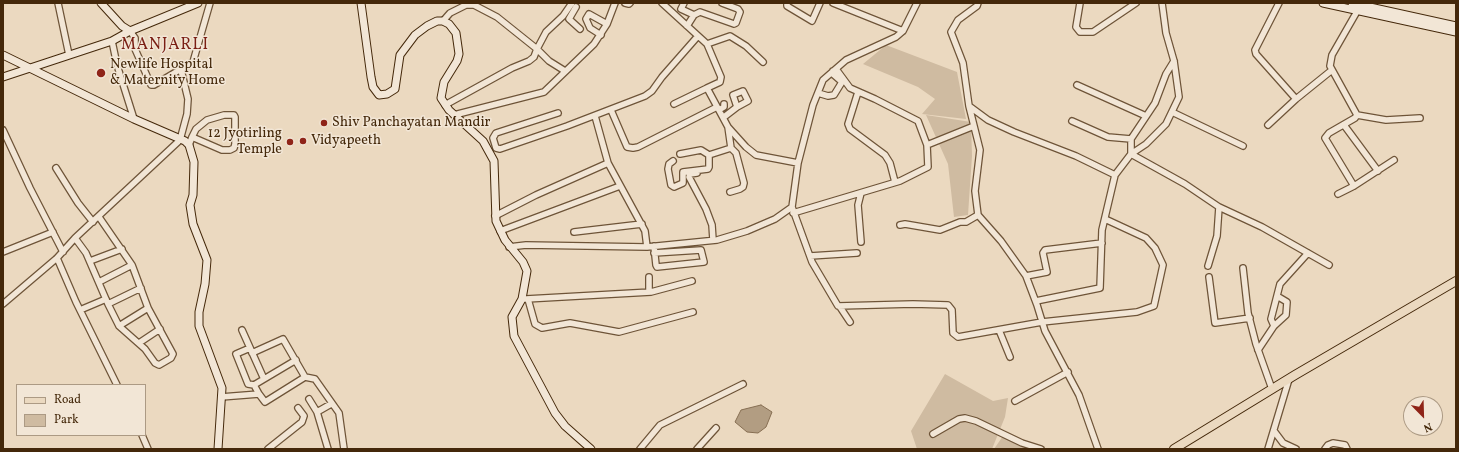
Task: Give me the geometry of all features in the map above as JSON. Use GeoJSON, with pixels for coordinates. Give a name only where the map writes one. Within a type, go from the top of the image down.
{"type":"FeatureCollection","features":[{"type":"Feature","properties":{"kind":"main road"},"geometry":{"type":"LineString","coordinates":[[1174,449],[1272,389],[1456,281]]}},
{"type":"Feature","properties":{"kind":"street"},"geometry":{"type":"LineString","coordinates":[[58,3],[69,55]]}},
{"type":"Feature","properties":{"kind":"street"},"geometry":{"type":"LineString","coordinates":[[101,3],[122,26],[130,31],[135,38],[135,49],[151,85],[181,70],[193,62],[210,3]]}},
{"type":"Feature","properties":{"kind":"street"},"geometry":{"type":"LineString","coordinates":[[3,77],[112,42],[130,31],[198,3]]}},
{"type":"Feature","properties":{"kind":"street"},"geometry":{"type":"LineString","coordinates":[[361,3],[372,82],[378,95],[387,94],[395,89],[400,55],[407,44],[427,26],[443,21],[449,24],[456,33],[458,54],[457,61],[444,82],[442,98],[445,105],[454,115],[483,140],[494,161],[495,216],[500,230],[509,247],[523,262],[527,272],[525,299],[535,324],[542,328],[570,323],[619,332],[693,312]]}},
{"type":"Feature","properties":{"kind":"street"},"geometry":{"type":"LineString","coordinates":[[454,115],[540,94],[548,90],[601,36],[615,3]]}},
{"type":"Feature","properties":{"kind":"street"},"geometry":{"type":"LineString","coordinates":[[625,3],[630,3]]}},
{"type":"Feature","properties":{"kind":"street"},"geometry":{"type":"LineString","coordinates":[[662,3],[707,44],[721,77],[720,82],[674,104]]}},
{"type":"Feature","properties":{"kind":"street"},"geometry":{"type":"LineString","coordinates":[[675,15],[684,3]]}},
{"type":"Feature","properties":{"kind":"street"},"geometry":{"type":"LineString","coordinates":[[687,26],[694,15],[700,12],[734,24],[736,23],[740,12],[738,9],[722,3]]}},
{"type":"Feature","properties":{"kind":"street"},"geometry":{"type":"LineString","coordinates":[[787,3],[787,6],[812,21],[820,3]]}},
{"type":"Feature","properties":{"kind":"street"},"geometry":{"type":"LineString","coordinates":[[833,3],[903,31]]}},
{"type":"Feature","properties":{"kind":"street"},"geometry":{"type":"LineString","coordinates":[[850,322],[840,306],[836,304],[810,256],[793,213],[792,206],[798,163],[823,80],[851,58],[896,37],[903,31],[917,3]]}},
{"type":"Feature","properties":{"kind":"street"},"geometry":{"type":"LineString","coordinates":[[978,3],[977,6],[958,20],[951,32],[963,63],[969,106],[980,150],[974,191],[978,215],[1000,241],[1026,276],[1036,301],[1045,331],[1079,395],[1098,449]]}},
{"type":"Feature","properties":{"kind":"street"},"geometry":{"type":"LineString","coordinates":[[1080,3],[1076,27],[1080,32],[1093,32],[1136,3]]}},
{"type":"Feature","properties":{"kind":"street"},"geometry":{"type":"LineString","coordinates":[[1036,301],[1100,288],[1102,243],[1105,219],[1115,175],[1131,154],[1146,144],[1166,124],[1179,97],[1174,61],[1166,33],[1162,3]]}},
{"type":"Feature","properties":{"kind":"street"},"geometry":{"type":"LineString","coordinates":[[1278,3],[1255,50],[1256,54],[1296,99]]}},
{"type":"Feature","properties":{"kind":"street"},"geometry":{"type":"LineString","coordinates":[[1323,3],[1359,7],[1456,26]]}},
{"type":"Feature","properties":{"kind":"street"},"geometry":{"type":"LineString","coordinates":[[1352,3],[1359,7],[1456,32]]}},
{"type":"Feature","properties":{"kind":"street"},"geometry":{"type":"LineString","coordinates":[[443,21],[450,13],[466,5],[474,5],[497,18],[550,61],[565,71]]}},
{"type":"Feature","properties":{"kind":"street"},"geometry":{"type":"LineString","coordinates":[[445,105],[512,68],[534,58],[546,32],[574,6]]}},
{"type":"Feature","properties":{"kind":"street"},"geometry":{"type":"LineString","coordinates":[[574,6],[569,19],[580,29]]}},
{"type":"Feature","properties":{"kind":"street"},"geometry":{"type":"LineString","coordinates":[[1357,115],[1330,66],[1332,55],[1359,7]]}},
{"type":"Feature","properties":{"kind":"street"},"geometry":{"type":"LineString","coordinates":[[681,9],[694,15]]}},
{"type":"Feature","properties":{"kind":"street"},"geometry":{"type":"LineString","coordinates":[[601,36],[590,28],[586,19],[589,14],[607,24]]}},
{"type":"Feature","properties":{"kind":"street"},"geometry":{"type":"LineString","coordinates":[[558,113],[496,133],[493,138],[496,148],[500,149],[596,116],[645,96],[652,91],[662,77],[698,36]]}},
{"type":"Feature","properties":{"kind":"street"},"geometry":{"type":"LineString","coordinates":[[707,44],[730,36],[748,47],[763,62]]}},
{"type":"Feature","properties":{"kind":"street"},"geometry":{"type":"LineString","coordinates":[[112,42],[117,65],[134,119]]}},
{"type":"Feature","properties":{"kind":"street"},"geometry":{"type":"LineString","coordinates":[[3,55],[189,145]]}},
{"type":"Feature","properties":{"kind":"street"},"geometry":{"type":"LineString","coordinates":[[1131,154],[1131,139],[1155,103],[1166,74],[1174,61]]}},
{"type":"Feature","properties":{"kind":"street"},"geometry":{"type":"LineString","coordinates":[[3,304],[57,258],[75,238],[180,140],[187,114],[188,99],[181,70]]}},
{"type":"Feature","properties":{"kind":"street"},"geometry":{"type":"LineString","coordinates":[[793,213],[895,182],[928,166],[928,145],[918,122],[850,88],[834,70]]}},
{"type":"Feature","properties":{"kind":"street"},"geometry":{"type":"LineString","coordinates":[[818,93],[828,96],[834,95],[842,82],[834,75],[834,70]]}},
{"type":"Feature","properties":{"kind":"street"},"geometry":{"type":"LineString","coordinates":[[1268,125],[1296,99],[1332,70]]}},
{"type":"Feature","properties":{"kind":"street"},"geometry":{"type":"LineString","coordinates":[[1078,85],[1146,116]]}},
{"type":"Feature","properties":{"kind":"street"},"geometry":{"type":"LineString","coordinates":[[708,88],[728,127],[731,148],[736,153],[744,183],[744,187],[730,192]]}},
{"type":"Feature","properties":{"kind":"street"},"geometry":{"type":"LineString","coordinates":[[858,92],[848,124],[850,129],[885,155],[890,163],[895,182]]}},
{"type":"Feature","properties":{"kind":"street"},"geometry":{"type":"LineString","coordinates":[[611,110],[627,147],[633,148],[638,147],[718,108],[724,107],[724,104]]}},
{"type":"Feature","properties":{"kind":"street"},"geometry":{"type":"LineString","coordinates":[[969,106],[995,123],[1076,156],[1115,175]]}},
{"type":"Feature","properties":{"kind":"street"},"geometry":{"type":"LineString","coordinates":[[724,117],[737,107]]}},
{"type":"Feature","properties":{"kind":"street"},"geometry":{"type":"LineString","coordinates":[[1172,112],[1243,146]]}},
{"type":"Feature","properties":{"kind":"street"},"geometry":{"type":"LineString","coordinates":[[192,137],[222,150],[230,150],[234,148],[235,144],[235,117],[234,115],[224,115],[207,120],[196,129],[192,137],[189,145],[194,162],[190,205],[193,224],[207,260],[205,284],[199,312],[199,326],[222,388],[218,449]]}},
{"type":"Feature","properties":{"kind":"street"},"geometry":{"type":"LineString","coordinates":[[1357,115],[1386,120],[1420,118]]}},
{"type":"Feature","properties":{"kind":"street"},"geometry":{"type":"LineString","coordinates":[[1354,186],[1325,138],[1329,133],[1355,118],[1357,115]]}},
{"type":"Feature","properties":{"kind":"street"},"geometry":{"type":"LineString","coordinates":[[596,116],[608,163],[642,224],[645,231],[647,247]]}},
{"type":"Feature","properties":{"kind":"street"},"geometry":{"type":"LineString","coordinates":[[1072,121],[1108,137],[1131,139]]}},
{"type":"Feature","properties":{"kind":"street"},"geometry":{"type":"LineString","coordinates":[[1344,125],[1378,171]]}},
{"type":"Feature","properties":{"kind":"street"},"geometry":{"type":"LineString","coordinates":[[928,145],[974,126]]}},
{"type":"Feature","properties":{"kind":"street"},"geometry":{"type":"LineString","coordinates":[[728,127],[746,147],[756,155],[798,163]]}},
{"type":"Feature","properties":{"kind":"street"},"geometry":{"type":"LineString","coordinates":[[3,130],[30,188],[63,252]]}},
{"type":"Feature","properties":{"kind":"street"},"geometry":{"type":"LineString","coordinates":[[680,154],[701,150],[709,155],[731,148]]}},
{"type":"Feature","properties":{"kind":"street"},"geometry":{"type":"LineString","coordinates":[[1131,154],[1185,184],[1219,207],[1262,227],[1329,265]]}},
{"type":"Feature","properties":{"kind":"street"},"geometry":{"type":"LineString","coordinates":[[673,161],[669,164],[668,169],[671,185],[674,186],[683,183],[683,172],[708,169],[709,155]]}},
{"type":"Feature","properties":{"kind":"street"},"geometry":{"type":"LineString","coordinates":[[1338,194],[1354,186],[1394,160]]}},
{"type":"Feature","properties":{"kind":"street"},"geometry":{"type":"LineString","coordinates":[[495,216],[536,195],[608,163]]}},
{"type":"Feature","properties":{"kind":"street"},"geometry":{"type":"LineString","coordinates":[[56,168],[78,203],[93,222]]}},
{"type":"Feature","properties":{"kind":"street"},"geometry":{"type":"LineString","coordinates":[[707,171],[690,174],[689,177],[706,209],[712,224],[714,240]]}},
{"type":"Feature","properties":{"kind":"street"},"geometry":{"type":"LineString","coordinates":[[500,230],[620,186]]}},
{"type":"Feature","properties":{"kind":"street"},"geometry":{"type":"LineString","coordinates":[[861,193],[858,205],[862,242]]}},
{"type":"Feature","properties":{"kind":"street"},"geometry":{"type":"LineString","coordinates":[[509,247],[526,245],[647,247],[714,240],[747,231],[775,219],[792,206]]}},
{"type":"Feature","properties":{"kind":"street"},"geometry":{"type":"LineString","coordinates":[[1208,266],[1217,236],[1219,207]]}},
{"type":"Feature","properties":{"kind":"street"},"geometry":{"type":"LineString","coordinates":[[900,225],[905,224],[940,230],[960,222],[966,222],[978,215]]}},
{"type":"Feature","properties":{"kind":"street"},"geometry":{"type":"LineString","coordinates":[[75,238],[90,261],[98,282],[119,326],[139,343],[159,365],[171,358],[173,354],[148,308],[132,265],[99,217]]}},
{"type":"Feature","properties":{"kind":"street"},"geometry":{"type":"LineString","coordinates":[[840,306],[914,304],[948,305],[952,310],[953,333],[958,337],[1042,322],[1137,312],[1150,308],[1155,304],[1163,265],[1155,248],[1146,238],[1105,219]]}},
{"type":"Feature","properties":{"kind":"street"},"geometry":{"type":"LineString","coordinates":[[574,232],[642,224]]}},
{"type":"Feature","properties":{"kind":"street"},"geometry":{"type":"LineString","coordinates":[[3,252],[54,232]]}},
{"type":"Feature","properties":{"kind":"street"},"geometry":{"type":"LineString","coordinates":[[1026,276],[1047,272],[1043,253],[1045,250],[1102,243]]}},
{"type":"Feature","properties":{"kind":"street"},"geometry":{"type":"LineString","coordinates":[[654,246],[654,253],[657,267],[704,262],[702,251],[700,250],[654,253]]}},
{"type":"Feature","properties":{"kind":"street"},"geometry":{"type":"LineString","coordinates":[[90,261],[122,249]]}},
{"type":"Feature","properties":{"kind":"street"},"geometry":{"type":"LineString","coordinates":[[1274,326],[1271,319],[1280,284],[1308,252]]}},
{"type":"Feature","properties":{"kind":"street"},"geometry":{"type":"LineString","coordinates":[[810,256],[857,253]]}},
{"type":"Feature","properties":{"kind":"street"},"geometry":{"type":"LineString","coordinates":[[57,258],[80,310],[117,384]]}},
{"type":"Feature","properties":{"kind":"street"},"geometry":{"type":"LineString","coordinates":[[98,282],[132,265]]}},
{"type":"Feature","properties":{"kind":"street"},"geometry":{"type":"LineString","coordinates":[[1243,268],[1250,318],[1258,350],[1272,389]]}},
{"type":"Feature","properties":{"kind":"street"},"geometry":{"type":"LineString","coordinates":[[649,277],[649,292]]}},
{"type":"Feature","properties":{"kind":"street"},"geometry":{"type":"LineString","coordinates":[[1209,277],[1216,323],[1250,318]]}},
{"type":"Feature","properties":{"kind":"street"},"geometry":{"type":"LineString","coordinates":[[525,299],[649,292],[692,281]]}},
{"type":"Feature","properties":{"kind":"street"},"geometry":{"type":"LineString","coordinates":[[80,310],[141,288]]}},
{"type":"Feature","properties":{"kind":"street"},"geometry":{"type":"LineString","coordinates":[[1258,350],[1274,326],[1286,315],[1287,302],[1277,296]]}},
{"type":"Feature","properties":{"kind":"street"},"geometry":{"type":"LineString","coordinates":[[525,299],[512,317],[514,336],[555,413],[565,426],[591,449]]}},
{"type":"Feature","properties":{"kind":"street"},"geometry":{"type":"LineString","coordinates":[[119,326],[148,308]]}},
{"type":"Feature","properties":{"kind":"street"},"geometry":{"type":"LineString","coordinates":[[139,343],[160,330]]}},
{"type":"Feature","properties":{"kind":"street"},"geometry":{"type":"LineString","coordinates":[[242,330],[264,379]]}},
{"type":"Feature","properties":{"kind":"street"},"geometry":{"type":"LineString","coordinates":[[999,330],[1010,357]]}},
{"type":"Feature","properties":{"kind":"street"},"geometry":{"type":"LineString","coordinates":[[296,360],[254,385],[248,384],[236,354],[251,351],[283,339],[296,360],[305,377]]}},
{"type":"Feature","properties":{"kind":"street"},"geometry":{"type":"LineString","coordinates":[[1015,401],[1068,372]]}},
{"type":"Feature","properties":{"kind":"street"},"geometry":{"type":"LineString","coordinates":[[254,385],[265,401],[305,377],[315,379],[340,416],[344,449]]}},
{"type":"Feature","properties":{"kind":"street"},"geometry":{"type":"LineString","coordinates":[[1268,449],[1289,379]]}},
{"type":"Feature","properties":{"kind":"street"},"geometry":{"type":"LineString","coordinates":[[640,449],[660,425],[743,384]]}},
{"type":"Feature","properties":{"kind":"street"},"geometry":{"type":"LineString","coordinates":[[221,397],[259,394]]}},
{"type":"Feature","properties":{"kind":"street"},"geometry":{"type":"LineString","coordinates":[[310,399],[317,412],[328,449]]}},
{"type":"Feature","properties":{"kind":"street"},"geometry":{"type":"LineString","coordinates":[[317,412],[331,404]]}},
{"type":"Feature","properties":{"kind":"street"},"geometry":{"type":"LineString","coordinates":[[268,449],[302,422],[304,416],[298,408]]}},
{"type":"Feature","properties":{"kind":"street"},"geometry":{"type":"LineString","coordinates":[[933,434],[959,419],[965,418],[976,420],[1022,443],[1041,449]]}},
{"type":"Feature","properties":{"kind":"street"},"geometry":{"type":"LineString","coordinates":[[697,449],[716,428]]}},
{"type":"Feature","properties":{"kind":"street"},"geometry":{"type":"LineString","coordinates":[[1274,431],[1283,443],[1296,449]]}},
{"type":"Feature","properties":{"kind":"street"},"geometry":{"type":"LineString","coordinates":[[142,436],[148,449]]}},
{"type":"Feature","properties":{"kind":"street"},"geometry":{"type":"LineString","coordinates":[[1325,449],[1328,445],[1333,443],[1345,445],[1347,449]]}},
{"type":"Feature","properties":{"kind":"green space"},"geometry":{"type":"Polygon","coordinates":[[[886,45],[957,72],[966,119],[922,114],[935,99],[918,87],[863,64],[886,45]]]}},
{"type":"Feature","properties":{"kind":"green space"},"geometry":{"type":"Polygon","coordinates":[[[926,115],[971,122],[972,156],[968,215],[954,217],[948,164],[926,115]]]}},
{"type":"Feature","properties":{"kind":"green space"},"geometry":{"type":"Polygon","coordinates":[[[945,374],[993,401],[1008,398],[1005,417],[992,449],[917,449],[911,431],[945,374]]]}},
{"type":"Feature","properties":{"kind":"green space"},"geometry":{"type":"Polygon","coordinates":[[[1003,436],[1035,449],[994,449],[1003,436]]]}},
{"type":"Feature","properties":{"kind":"shaded area"},"geometry":{"type":"Polygon","coordinates":[[[761,405],[772,412],[766,427],[758,433],[747,432],[735,422],[741,410],[761,405]]]}},
{"type":"Feature","properties":{"kind":"place","name":"Newlife Hospital & Maternity Home"},"geometry":{"type":"Point","coordinates":[101,73]}},
{"type":"Feature","properties":{"kind":"place","name":"Shiv Panchayatan Mandir"},"geometry":{"type":"Point","coordinates":[324,123]}},
{"type":"Feature","properties":{"kind":"place","name":"Vidyapeeth"},"geometry":{"type":"Point","coordinates":[303,141]}},
{"type":"Feature","properties":{"kind":"place","name":"12 Jyotirling Temple"},"geometry":{"type":"Point","coordinates":[290,142]}},
{"type":"Feature","properties":{"kind":"district","name":"MANJARLI"},"geometry":{"type":"Point","coordinates":[165,46]}}]}
